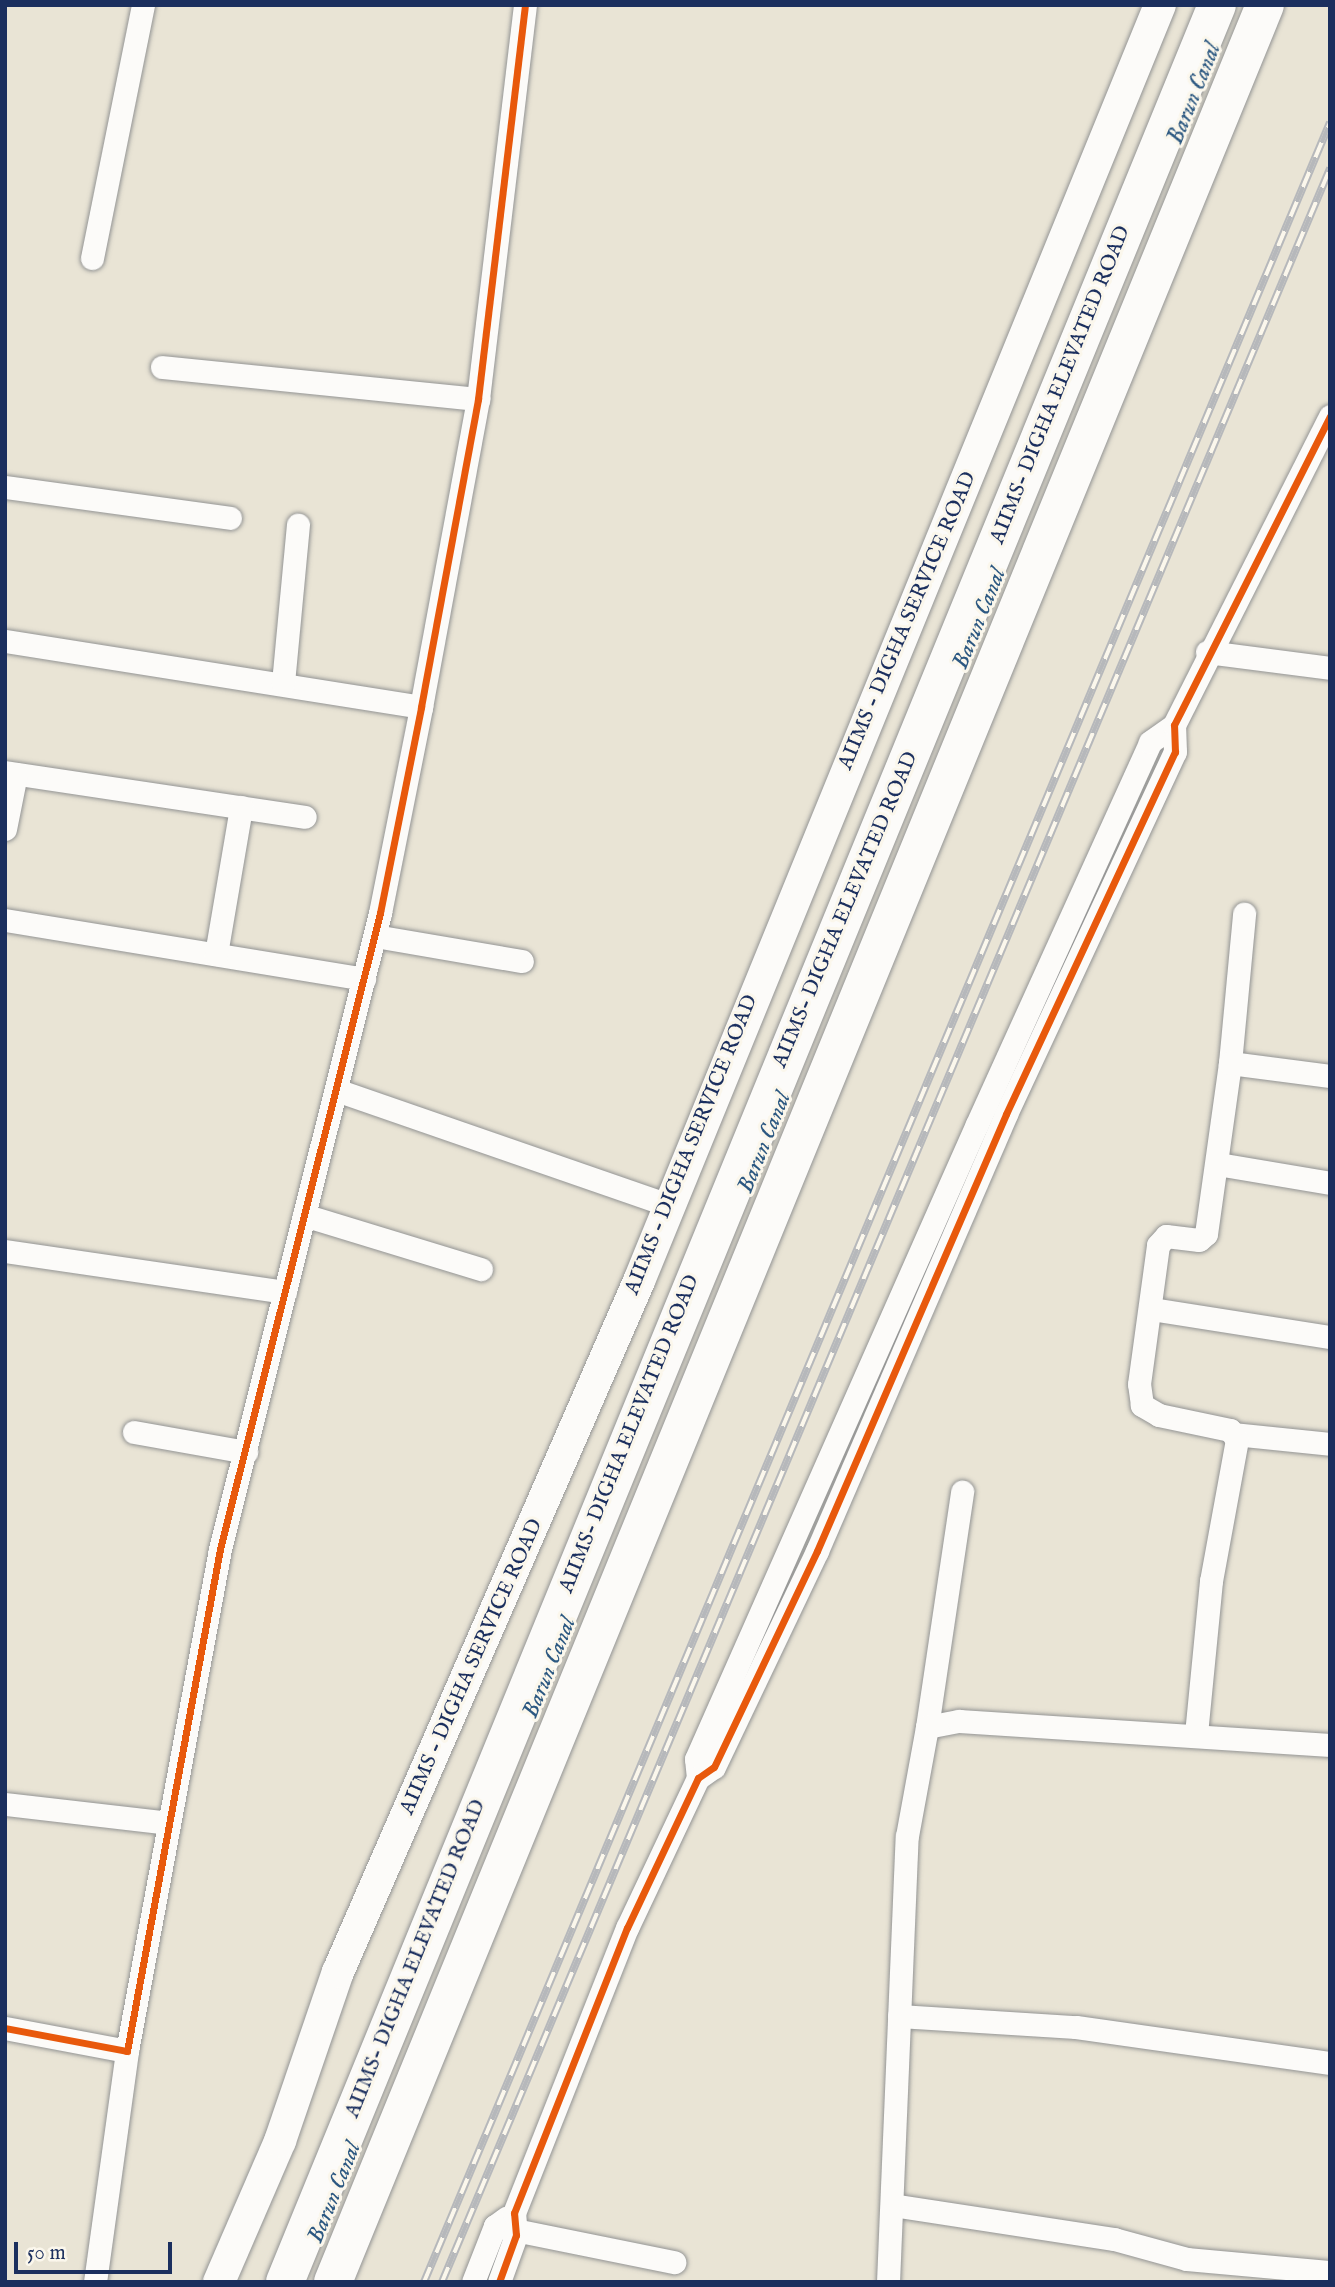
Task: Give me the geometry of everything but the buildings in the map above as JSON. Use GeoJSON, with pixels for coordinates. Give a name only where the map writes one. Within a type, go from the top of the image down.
{"type":"FeatureCollection","features":[{"type":"Feature","properties":{"kind":"highway","name":"AIIMS- DIGHA ELEVATED ROAD"},"geometry":{"type":"LineString","coordinates":[[285,2282],[1217,5]]}},
{"type":"Feature","properties":{"kind":"highway","name":"AIIMS- DIGHA ELEVATED ROAD"},"geometry":{"type":"LineString","coordinates":[[333,2282],[1265,5]]}},
{"type":"Feature","properties":{"kind":"main road","name":"AIIMS - DIGHA SERVICE ROAD"},"geometry":{"type":"LineString","coordinates":[[219,2282],[280,2141],[338,1972],[669,1205],[1160,5]]}},
{"type":"Feature","properties":{"kind":"street"},"geometry":{"type":"LineString","coordinates":[[92,258],[143,5]]}},
{"type":"Feature","properties":{"kind":"street"},"geometry":{"type":"LineString","coordinates":[[95,2282],[127,2051],[220,1549],[375,936],[421,707],[478,399],[519,7]]}},
{"type":"Feature","properties":{"kind":"street"},"geometry":{"type":"LineString","coordinates":[[162,367],[478,399]]}},
{"type":"Feature","properties":{"kind":"street"},"geometry":{"type":"LineString","coordinates":[[499,2282],[515,2224],[627,1928],[698,1778],[696,1759],[988,1099],[1150,742],[1174,725],[1207,652],[1330,416]]}},
{"type":"Feature","properties":{"kind":"street"},"geometry":{"type":"LineString","coordinates":[[5,487],[230,518]]}},
{"type":"Feature","properties":{"kind":"street"},"geometry":{"type":"LineString","coordinates":[[283,683],[298,525]]}},
{"type":"Feature","properties":{"kind":"street"},"geometry":{"type":"LineString","coordinates":[[5,641],[421,707]]}},
{"type":"Feature","properties":{"kind":"street"},"geometry":{"type":"LineString","coordinates":[[1207,652],[1330,668]]}},
{"type":"Feature","properties":{"kind":"street"},"geometry":{"type":"LineString","coordinates":[[5,829],[11,773],[305,817]]}},
{"type":"Feature","properties":{"kind":"street"},"geometry":{"type":"LineString","coordinates":[[216,954],[241,807]]}},
{"type":"Feature","properties":{"kind":"street"},"geometry":{"type":"LineString","coordinates":[[1244,915],[1218,1164],[1206,1234],[1199,1240],[1159,1240],[1152,1310],[1139,1384],[1142,1405],[1234,1434],[1330,1444]]}},
{"type":"Feature","properties":{"kind":"street"},"geometry":{"type":"LineString","coordinates":[[5,920],[364,979]]}},
{"type":"Feature","properties":{"kind":"street"},"geometry":{"type":"LineString","coordinates":[[375,936],[522,961]]}},
{"type":"Feature","properties":{"kind":"street"},"geometry":{"type":"LineString","coordinates":[[1230,1063],[1330,1076]]}},
{"type":"Feature","properties":{"kind":"street"},"geometry":{"type":"LineString","coordinates":[[336,1090],[669,1205]]}},
{"type":"Feature","properties":{"kind":"street"},"geometry":{"type":"LineString","coordinates":[[1218,1164],[1330,1183]]}},
{"type":"Feature","properties":{"kind":"street"},"geometry":{"type":"LineString","coordinates":[[304,1215],[481,1269]]}},
{"type":"Feature","properties":{"kind":"street"},"geometry":{"type":"LineString","coordinates":[[5,1251],[285,1292]]}},
{"type":"Feature","properties":{"kind":"street"},"geometry":{"type":"LineString","coordinates":[[1152,1310],[1330,1337]]}},
{"type":"Feature","properties":{"kind":"street"},"geometry":{"type":"LineString","coordinates":[[134,1432],[246,1452]]}},
{"type":"Feature","properties":{"kind":"street"},"geometry":{"type":"LineString","coordinates":[[1196,1734],[1234,1434]]}},
{"type":"Feature","properties":{"kind":"street"},"geometry":{"type":"LineString","coordinates":[[888,2282],[907,1836],[927,1727],[962,1492]]}},
{"type":"Feature","properties":{"kind":"street"},"geometry":{"type":"LineString","coordinates":[[927,1727],[959,1721],[1196,1734],[1330,1745]]}},
{"type":"Feature","properties":{"kind":"street"},"geometry":{"type":"LineString","coordinates":[[5,1804],[169,1823]]}},
{"type":"Feature","properties":{"kind":"street"},"geometry":{"type":"LineString","coordinates":[[899,2016],[1076,2027],[1330,2063]]}},
{"type":"Feature","properties":{"kind":"street"},"geometry":{"type":"LineString","coordinates":[[5,2028],[127,2051]]}},
{"type":"Feature","properties":{"kind":"street"},"geometry":{"type":"LineString","coordinates":[[892,2206],[1114,2239],[1187,2259],[1330,2272]]}},
{"type":"Feature","properties":{"kind":"street"},"geometry":{"type":"LineString","coordinates":[[473,2282],[495,2226],[515,2224],[674,2262]]}},
{"type":"Feature","properties":{"kind":"railway"},"geometry":{"type":"LineString","coordinates":[[424,2282],[1330,122]]}},
{"type":"Feature","properties":{"kind":"railway"},"geometry":{"type":"LineString","coordinates":[[442,2282],[1330,168]]}},
{"type":"Feature","properties":{"kind":"cycle path"},"geometry":{"type":"LineString","coordinates":[[5,2028],[127,2051],[220,1549],[380,913],[421,707],[478,399],[525,5]]}},
{"type":"Feature","properties":{"kind":"cycle path"},"geometry":{"type":"LineString","coordinates":[[499,2282],[516,2235],[514,2213],[627,1928],[698,1778],[714,1767],[817,1551],[1006,1114],[1175,752],[1174,725],[1330,416]]}},
{"type":"Feature","properties":{"kind":"water label","name":"Barun Canal"},"geometry":{"type":"Point","coordinates":[1195,94]}},
{"type":"Feature","properties":{"kind":"water label","name":"Barun Canal"},"geometry":{"type":"Point","coordinates":[980,619]}},
{"type":"Feature","properties":{"kind":"water label","name":"Barun Canal"},"geometry":{"type":"Point","coordinates":[765,1143]}},
{"type":"Feature","properties":{"kind":"water label","name":"Barun Canal"},"geometry":{"type":"Point","coordinates":[550,1668]}},
{"type":"Feature","properties":{"kind":"water label","name":"Barun Canal"},"geometry":{"type":"Point","coordinates":[335,2193]}}]}
